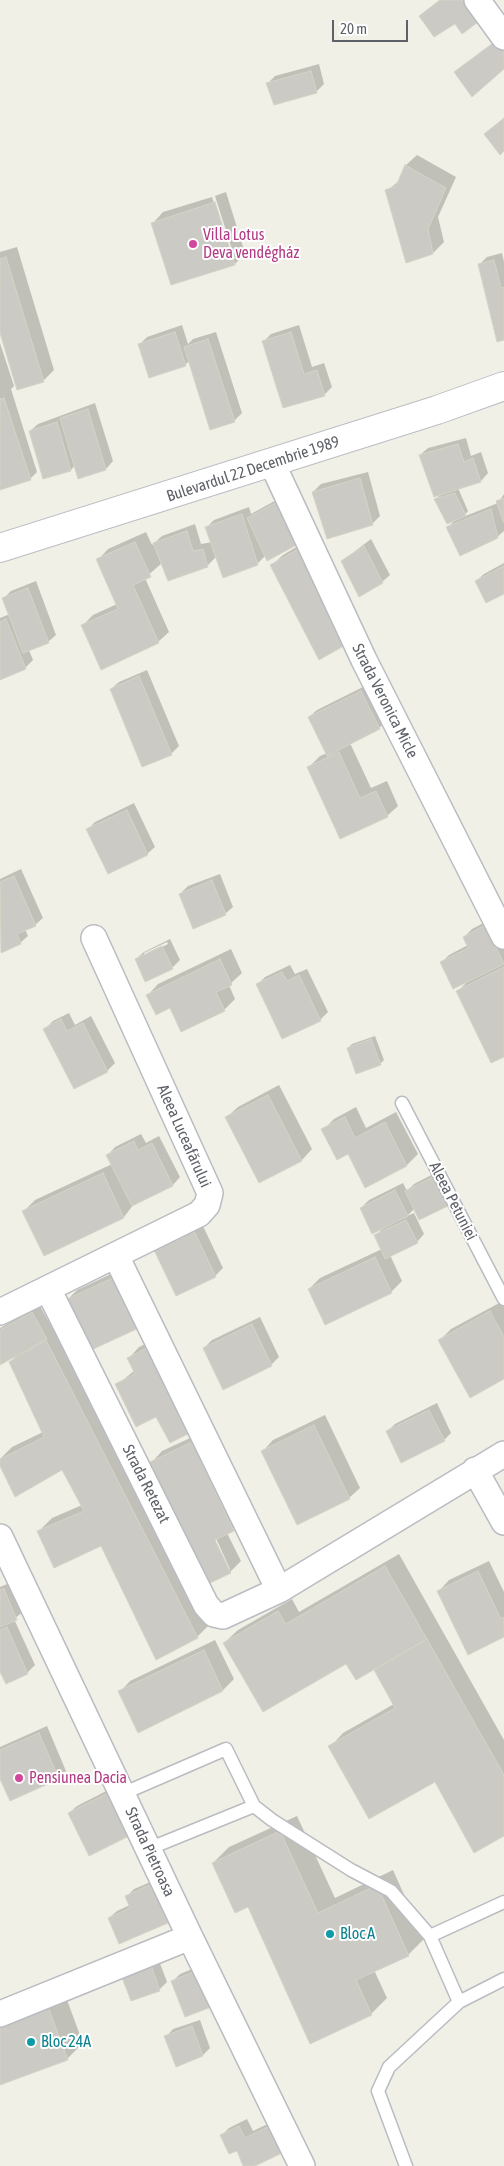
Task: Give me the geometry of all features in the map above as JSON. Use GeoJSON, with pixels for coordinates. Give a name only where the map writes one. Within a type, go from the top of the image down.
{"type":"FeatureCollection","features":[{"type":"Feature","properties":{"kind":"main road","name":"Bulevardul 22 Decembrie 1989"},"geometry":{"type":"LineString","coordinates":[[0,548],[437,410],[504,386]]}},
{"type":"Feature","properties":{"kind":"street"},"geometry":{"type":"LineString","coordinates":[[477,0],[504,37]]}},
{"type":"Feature","properties":{"kind":"street","name":"Strada Veronica Micle"},"geometry":{"type":"LineString","coordinates":[[272,463],[364,660],[504,936]]}},
{"type":"Feature","properties":{"kind":"street","name":"Aleea Luceafărului"},"geometry":{"type":"LineString","coordinates":[[0,1312],[199,1214],[207,1205],[210,1193],[94,938]]}},
{"type":"Feature","properties":{"kind":"street"},"geometry":{"type":"LineString","coordinates":[[116,1256],[279,1590]]}},
{"type":"Feature","properties":{"kind":"street","name":"Strada Retezat"},"geometry":{"type":"LineString","coordinates":[[48,1289],[206,1605],[214,1614],[223,1616],[279,1590],[504,1454]]}},
{"type":"Feature","properties":{"kind":"street"},"geometry":{"type":"LineString","coordinates":[[475,1470],[504,1522]]}},
{"type":"Feature","properties":{"kind":"street","name":"Strada Pietroasa"},"geometry":{"type":"LineString","coordinates":[[0,1537],[190,1937],[302,2166]]}},
{"type":"Feature","properties":{"kind":"street"},"geometry":{"type":"LineString","coordinates":[[0,2014],[190,1937]]}},
{"type":"Feature","properties":{"kind":"lane","name":"Aleea Petuniei"},"geometry":{"type":"LineString","coordinates":[[402,1103],[504,1299]]}},
{"type":"Feature","properties":{"kind":"lane"},"geometry":{"type":"LineString","coordinates":[[122,1794],[226,1749],[254,1806],[272,1820],[351,1870],[391,1891],[430,1936],[459,2002]]}},
{"type":"Feature","properties":{"kind":"lane"},"geometry":{"type":"LineString","coordinates":[[148,1849],[254,1806]]}},
{"type":"Feature","properties":{"kind":"lane"},"geometry":{"type":"LineString","coordinates":[[430,1936],[504,1902]]}},
{"type":"Feature","properties":{"kind":"lane"},"geometry":{"type":"LineString","coordinates":[[406,2166],[378,2091],[389,2067],[459,2002],[504,1979]]}},
{"type":"Feature","properties":{"kind":"building"},"geometry":{"type":"Polygon","coordinates":[[[440,0],[465,0],[481,20],[462,34],[455,24],[434,37],[419,16],[440,0]]]}},
{"type":"Feature","properties":{"kind":"building"},"geometry":{"type":"Polygon","coordinates":[[[497,40],[504,48],[504,69],[472,97],[454,72],[497,40]]]}},
{"type":"Feature","properties":{"kind":"building"},"geometry":{"type":"Polygon","coordinates":[[[311,71],[317,93],[274,105],[266,83],[311,71]]]}},
{"type":"Feature","properties":{"kind":"building"},"geometry":{"type":"Polygon","coordinates":[[[504,118],[504,151],[500,155],[484,134],[504,118]]]}},
{"type":"Feature","properties":{"kind":"building"},"geometry":{"type":"Polygon","coordinates":[[[405,165],[446,188],[428,229],[433,254],[406,263],[385,190],[396,186],[405,165]]]}},
{"type":"Feature","properties":{"kind":"building","name":"Villa Lotus Deva vendégház"},"geometry":{"type":"Polygon","coordinates":[[[215,202],[235,265],[171,285],[151,223],[215,202]]]}},
{"type":"Feature","properties":{"kind":"building"},"geometry":{"type":"Polygon","coordinates":[[[6,257],[44,382],[17,390],[0,333],[0,259],[6,257]]]}},
{"type":"Feature","properties":{"kind":"building"},"geometry":{"type":"Polygon","coordinates":[[[494,260],[501,288],[504,287],[504,340],[497,342],[478,264],[494,260]]]}},
{"type":"Feature","properties":{"kind":"building"},"geometry":{"type":"Polygon","coordinates":[[[175,332],[186,366],[149,378],[138,344],[175,332]]]}},
{"type":"Feature","properties":{"kind":"building"},"geometry":{"type":"Polygon","coordinates":[[[291,332],[304,374],[317,370],[325,396],[283,408],[262,341],[291,332]]]}},
{"type":"Feature","properties":{"kind":"building"},"geometry":{"type":"Polygon","coordinates":[[[208,339],[235,422],[210,430],[184,347],[208,339]]]}},
{"type":"Feature","properties":{"kind":"building"},"geometry":{"type":"Polygon","coordinates":[[[4,398],[31,480],[0,490],[0,399],[4,398]]]}},
{"type":"Feature","properties":{"kind":"building"},"geometry":{"type":"Polygon","coordinates":[[[88,409],[106,470],[78,479],[60,418],[88,409]]]}},
{"type":"Feature","properties":{"kind":"building"},"geometry":{"type":"Polygon","coordinates":[[[57,422],[71,471],[43,479],[29,431],[57,422]]]}},
{"type":"Feature","properties":{"kind":"building"},"geometry":{"type":"Polygon","coordinates":[[[458,444],[464,462],[473,458],[481,482],[434,497],[419,455],[458,444]]]}},
{"type":"Feature","properties":{"kind":"building"},"geometry":{"type":"Polygon","coordinates":[[[360,478],[373,525],[327,539],[312,492],[360,478]]]}},
{"type":"Feature","properties":{"kind":"building"},"geometry":{"type":"Polygon","coordinates":[[[455,493],[466,516],[447,524],[434,499],[455,493]]]}},
{"type":"Feature","properties":{"kind":"building"},"geometry":{"type":"Polygon","coordinates":[[[504,498],[504,523],[496,501],[504,498]]]}},
{"type":"Feature","properties":{"kind":"building"},"geometry":{"type":"Polygon","coordinates":[[[283,499],[302,542],[267,561],[247,518],[283,499]]]}},
{"type":"Feature","properties":{"kind":"building"},"geometry":{"type":"Polygon","coordinates":[[[491,509],[498,538],[460,556],[446,527],[491,509]]]}},
{"type":"Feature","properties":{"kind":"building"},"geometry":{"type":"Polygon","coordinates":[[[242,514],[258,565],[223,578],[205,527],[242,514]]]}},
{"type":"Feature","properties":{"kind":"building"},"geometry":{"type":"Polygon","coordinates":[[[187,531],[193,551],[203,549],[208,567],[168,581],[153,543],[187,531]]]}},
{"type":"Feature","properties":{"kind":"building"},"geometry":{"type":"Polygon","coordinates":[[[135,542],[151,577],[133,585],[159,643],[101,670],[81,625],[118,609],[96,559],[135,542]]]}},
{"type":"Feature","properties":{"kind":"building"},"geometry":{"type":"Polygon","coordinates":[[[364,546],[383,583],[359,597],[341,561],[364,546]]]}},
{"type":"Feature","properties":{"kind":"building"},"geometry":{"type":"Polygon","coordinates":[[[302,547],[349,643],[319,660],[270,565],[302,547]]]}},
{"type":"Feature","properties":{"kind":"building"},"geometry":{"type":"Polygon","coordinates":[[[504,566],[504,594],[486,603],[475,581],[504,566]]]}},
{"type":"Feature","properties":{"kind":"building"},"geometry":{"type":"Polygon","coordinates":[[[28,588],[49,643],[23,653],[2,598],[28,588]]]}},
{"type":"Feature","properties":{"kind":"building"},"geometry":{"type":"Polygon","coordinates":[[[6,619],[26,669],[0,680],[0,622],[6,619]]]}},
{"type":"Feature","properties":{"kind":"building"},"geometry":{"type":"Polygon","coordinates":[[[139,676],[172,755],[142,767],[110,689],[139,676]]]}},
{"type":"Feature","properties":{"kind":"building"},"geometry":{"type":"Polygon","coordinates":[[[361,691],[380,729],[327,756],[308,717],[361,691]]]}},
{"type":"Feature","properties":{"kind":"building"},"geometry":{"type":"Polygon","coordinates":[[[339,752],[360,798],[376,791],[388,817],[340,839],[307,767],[339,752]]]}},
{"type":"Feature","properties":{"kind":"building"},"geometry":{"type":"Polygon","coordinates":[[[127,810],[148,855],[108,874],[86,829],[127,810]]]}},
{"type":"Feature","properties":{"kind":"building"},"geometry":{"type":"Polygon","coordinates":[[[14,876],[36,926],[17,934],[21,944],[1,953],[0,882],[14,876]]]}},
{"type":"Feature","properties":{"kind":"building"},"geometry":{"type":"Polygon","coordinates":[[[212,880],[226,915],[193,929],[179,894],[212,880]]]}},
{"type":"Feature","properties":{"kind":"building"},"geometry":{"type":"Polygon","coordinates":[[[485,925],[504,964],[453,989],[440,962],[468,948],[463,937],[485,925]]]}},
{"type":"Feature","properties":{"kind":"building"},"geometry":{"type":"Polygon","coordinates":[[[162,946],[173,969],[145,982],[135,959],[162,946]]]}},
{"type":"Feature","properties":{"kind":"building"},"geometry":{"type":"Polygon","coordinates":[[[220,959],[232,985],[216,992],[225,1011],[181,1032],[170,1008],[156,1015],[146,995],[220,959]]]}},
{"type":"Feature","properties":{"kind":"building"},"geometry":{"type":"Polygon","coordinates":[[[504,967],[504,1057],[491,1063],[456,991],[504,967]]]}},
{"type":"Feature","properties":{"kind":"building"},"geometry":{"type":"Polygon","coordinates":[[[282,972],[287,981],[299,975],[321,1021],[282,1039],[256,984],[282,972]]]}},
{"type":"Feature","properties":{"kind":"building"},"geometry":{"type":"Polygon","coordinates":[[[61,1019],[67,1031],[83,1023],[108,1072],[74,1089],[43,1029],[61,1019]]]}},
{"type":"Feature","properties":{"kind":"building"},"geometry":{"type":"Polygon","coordinates":[[[371,1039],[381,1065],[356,1074],[347,1048],[371,1039]]]}},
{"type":"Feature","properties":{"kind":"building"},"geometry":{"type":"Polygon","coordinates":[[[268,1095],[302,1161],[259,1183],[225,1117],[268,1095]]]}},
{"type":"Feature","properties":{"kind":"building"},"geometry":{"type":"Polygon","coordinates":[[[345,1117],[355,1138],[385,1122],[407,1166],[365,1188],[348,1154],[337,1160],[321,1129],[345,1117]]]}},
{"type":"Feature","properties":{"kind":"building"},"geometry":{"type":"Polygon","coordinates":[[[134,1141],[138,1150],[152,1143],[173,1186],[132,1206],[106,1155],[134,1141]]]}},
{"type":"Feature","properties":{"kind":"building"},"geometry":{"type":"Polygon","coordinates":[[[103,1173],[124,1218],[44,1256],[22,1211],[103,1173]]]}},
{"type":"Feature","properties":{"kind":"building"},"geometry":{"type":"Polygon","coordinates":[[[433,1177],[448,1206],[419,1220],[405,1191],[433,1177]]]}},
{"type":"Feature","properties":{"kind":"building"},"geometry":{"type":"Polygon","coordinates":[[[395,1190],[408,1216],[372,1234],[360,1208],[395,1190]]]}},
{"type":"Feature","properties":{"kind":"building"},"geometry":{"type":"Polygon","coordinates":[[[406,1220],[418,1243],[385,1259],[374,1235],[406,1220]]]}},
{"type":"Feature","properties":{"kind":"building"},"geometry":{"type":"Polygon","coordinates":[[[194,1231],[216,1277],[176,1296],[154,1250],[194,1231]]]}},
{"type":"Feature","properties":{"kind":"building"},"geometry":{"type":"Polygon","coordinates":[[[375,1257],[392,1293],[325,1325],[308,1289],[375,1257]]]}},
{"type":"Feature","properties":{"kind":"building"},"geometry":{"type":"Polygon","coordinates":[[[117,1276],[141,1327],[89,1351],[65,1300],[117,1276]]]}},
{"type":"Feature","properties":{"kind":"building"},"geometry":{"type":"Polygon","coordinates":[[[490,1311],[504,1337],[504,1379],[470,1398],[438,1340],[490,1311]]]}},
{"type":"Feature","properties":{"kind":"building"},"geometry":{"type":"Polygon","coordinates":[[[32,1312],[47,1339],[0,1365],[0,1330],[32,1312]]]}},
{"type":"Feature","properties":{"kind":"building"},"geometry":{"type":"Polygon","coordinates":[[[252,1324],[272,1366],[223,1390],[203,1348],[252,1324]]]}},
{"type":"Feature","properties":{"kind":"building"},"geometry":{"type":"Polygon","coordinates":[[[46,1340],[198,1638],[156,1660],[101,1546],[54,1568],[37,1531],[84,1511],[62,1470],[15,1497],[0,1466],[0,1459],[44,1437],[9,1362],[46,1340]]]}},
{"type":"Feature","properties":{"kind":"building"},"geometry":{"type":"Polygon","coordinates":[[[153,1345],[196,1430],[170,1443],[156,1417],[136,1427],[115,1384],[135,1374],[127,1358],[153,1345]]]}},
{"type":"Feature","properties":{"kind":"building"},"geometry":{"type":"Polygon","coordinates":[[[429,1410],[445,1441],[401,1463],[386,1431],[429,1410]]]}},
{"type":"Feature","properties":{"kind":"building"},"geometry":{"type":"Polygon","coordinates":[[[314,1425],[350,1499],[297,1525],[261,1451],[314,1425]]]}},
{"type":"Feature","properties":{"kind":"building"},"geometry":{"type":"Polygon","coordinates":[[[192,1442],[234,1531],[215,1540],[231,1573],[208,1584],[150,1462],[192,1442]]]}},
{"type":"Feature","properties":{"kind":"building"},"geometry":{"type":"Polygon","coordinates":[[[385,1566],[427,1639],[356,1680],[346,1664],[263,1712],[223,1643],[278,1611],[286,1624],[385,1566]]]}},
{"type":"Feature","properties":{"kind":"building"},"geometry":{"type":"Polygon","coordinates":[[[478,1571],[501,1619],[504,1617],[504,1637],[468,1655],[437,1591],[478,1571]]]}},
{"type":"Feature","properties":{"kind":"building"},"geometry":{"type":"Polygon","coordinates":[[[4,1589],[17,1620],[0,1627],[0,1590],[4,1589]]]}},
{"type":"Feature","properties":{"kind":"building"},"geometry":{"type":"Polygon","coordinates":[[[7,1627],[28,1674],[6,1684],[0,1672],[0,1630],[7,1627]]]}},
{"type":"Feature","properties":{"kind":"building"},"geometry":{"type":"Polygon","coordinates":[[[427,1639],[504,1775],[504,1836],[474,1853],[435,1782],[369,1819],[328,1746],[395,1708],[374,1670],[427,1639]]]}},
{"type":"Feature","properties":{"kind":"building"},"geometry":{"type":"Polygon","coordinates":[[[204,1650],[223,1691],[138,1733],[118,1691],[204,1650]]]}},
{"type":"Feature","properties":{"kind":"building"},"geometry":{"type":"Polygon","coordinates":[[[39,1733],[59,1779],[10,1801],[0,1779],[0,1750],[39,1733]]]}},
{"type":"Feature","properties":{"kind":"building"},"geometry":{"type":"Polygon","coordinates":[[[108,1793],[129,1836],[89,1856],[68,1813],[108,1793]]]}},
{"type":"Feature","properties":{"kind":"building","name":"Bloc A"},"geometry":{"type":"Polygon","coordinates":[[[280,1831],[318,1913],[377,1885],[409,1956],[356,1980],[372,2015],[310,2044],[248,1907],[235,1913],[212,1863],[280,1831]]]}},
{"type":"Feature","properties":{"kind":"building"},"geometry":{"type":"Polygon","coordinates":[[[152,1884],[168,1923],[119,1944],[108,1918],[130,1908],[125,1896],[152,1884]]]}},
{"type":"Feature","properties":{"kind":"building"},"geometry":{"type":"Polygon","coordinates":[[[151,1965],[160,1991],[131,2001],[121,1975],[151,1965]]]}},
{"type":"Feature","properties":{"kind":"building"},"geometry":{"type":"Polygon","coordinates":[[[199,1970],[214,2006],[185,2017],[171,1981],[199,1970]]]}},
{"type":"Feature","properties":{"kind":"building","name":"Bloc 24A"},"geometry":{"type":"Polygon","coordinates":[[[48,2007],[68,2060],[0,2085],[0,2024],[48,2007]]]}},
{"type":"Feature","properties":{"kind":"building"},"geometry":{"type":"Polygon","coordinates":[[[192,2026],[203,2056],[176,2067],[164,2036],[192,2026]]]}},
{"type":"Feature","properties":{"kind":"building"},"geometry":{"type":"Polygon","coordinates":[[[272,2125],[284,2152],[255,2166],[243,2166],[237,2151],[229,2154],[220,2135],[239,2126],[245,2138],[272,2125]]]}},
{"type":"Feature","properties":{"kind":"place","name":"Villa Lotus Deva vendégház"},"geometry":{"type":"Point","coordinates":[193,244]}},
{"type":"Feature","properties":{"kind":"place","name":"Pensiunea Dacia"},"geometry":{"type":"Point","coordinates":[19,1778]}},
{"type":"Feature","properties":{"kind":"place","name":"Bloc A"},"geometry":{"type":"Point","coordinates":[330,1934]}},
{"type":"Feature","properties":{"kind":"place","name":"Bloc 24A"},"geometry":{"type":"Point","coordinates":[31,2042]}}]}
